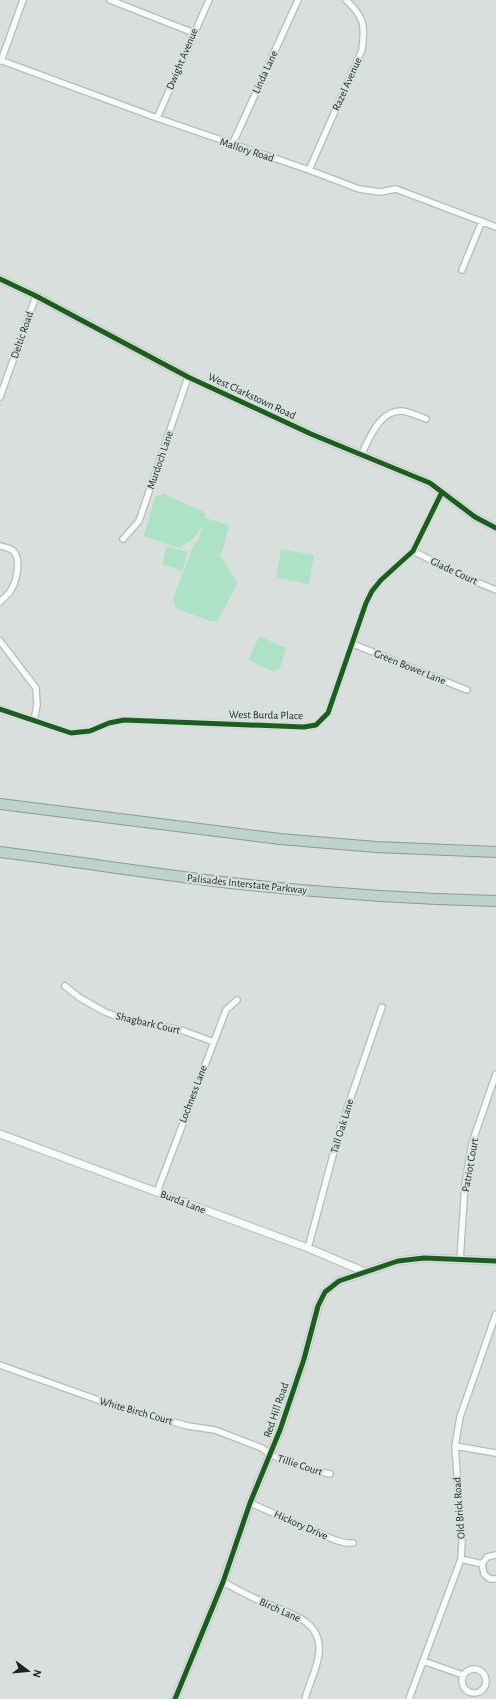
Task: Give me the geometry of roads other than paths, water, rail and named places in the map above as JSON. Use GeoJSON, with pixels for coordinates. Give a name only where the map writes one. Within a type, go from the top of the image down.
{"type":"FeatureCollection","features":[{"type":"Feature","properties":{"kind":"highway"},"geometry":{"type":"LineString","coordinates":[[0,804],[288,840],[382,847],[496,852]]}},
{"type":"Feature","properties":{"kind":"highway","name":"Palisades Interstate Parkway"},"geometry":{"type":"LineString","coordinates":[[0,852],[288,889],[393,897],[496,901]]}},
{"type":"Feature","properties":{"kind":"street"},"geometry":{"type":"LineString","coordinates":[[1,60],[23,0]]}},
{"type":"Feature","properties":{"kind":"street"},"geometry":{"type":"LineString","coordinates":[[110,0],[194,32]]}},
{"type":"Feature","properties":{"kind":"street","name":"Dwight Avenue"},"geometry":{"type":"LineString","coordinates":[[157,118],[209,0]]}},
{"type":"Feature","properties":{"kind":"street","name":"Linda Lane"},"geometry":{"type":"LineString","coordinates":[[232,145],[298,0]]}},
{"type":"Feature","properties":{"kind":"street","name":"Razel Avenue"},"geometry":{"type":"LineString","coordinates":[[309,170],[362,50],[364,32],[362,18],[346,0]]}},
{"type":"Feature","properties":{"kind":"street","name":"Mallory Road"},"geometry":{"type":"LineString","coordinates":[[1,60],[157,118],[232,145],[309,170],[359,189],[380,192],[396,189],[496,227]]}},
{"type":"Feature","properties":{"kind":"street"},"geometry":{"type":"LineString","coordinates":[[462,270],[482,221]]}},
{"type":"Feature","properties":{"kind":"street","name":"West Clarkstown Road"},"geometry":{"type":"LineString","coordinates":[[0,279],[36,296],[188,377],[286,423],[430,483],[475,517],[496,528]]}},
{"type":"Feature","properties":{"kind":"street","name":"Deltic Road"},"geometry":{"type":"LineString","coordinates":[[0,397],[36,296]]}},
{"type":"Feature","properties":{"kind":"street","name":"Murdoch Lane"},"geometry":{"type":"LineString","coordinates":[[123,540],[139,521],[188,377]]}},
{"type":"Feature","properties":{"kind":"street"},"geometry":{"type":"LineString","coordinates":[[361,455],[375,427],[383,418],[394,412],[401,411],[426,419]]}},
{"type":"Feature","properties":{"kind":"street","name":"West Burda Place"},"geometry":{"type":"LineString","coordinates":[[0,709],[71,733],[90,731],[109,723],[124,720],[304,727],[316,725],[328,713],[366,603],[372,591],[381,580],[413,551],[442,492]]}},
{"type":"Feature","properties":{"kind":"street"},"geometry":{"type":"LineString","coordinates":[[0,546],[13,550],[17,558],[18,565],[15,581],[10,592],[0,602]]}},
{"type":"Feature","properties":{"kind":"street","name":"Glade Court"},"geometry":{"type":"LineString","coordinates":[[413,551],[462,576],[496,590]]}},
{"type":"Feature","properties":{"kind":"street"},"geometry":{"type":"LineString","coordinates":[[0,641],[36,688],[37,705],[34,720]]}},
{"type":"Feature","properties":{"kind":"street","name":"Green Bower Lane"},"geometry":{"type":"LineString","coordinates":[[353,644],[467,690]]}},
{"type":"Feature","properties":{"kind":"street","name":"Shagbark Court"},"geometry":{"type":"LineString","coordinates":[[65,986],[80,998],[105,1012],[127,1020],[182,1030],[214,1042]]}},
{"type":"Feature","properties":{"kind":"street","name":"Lochness Lane"},"geometry":{"type":"LineString","coordinates":[[156,1192],[226,1010],[236,1000]]}},
{"type":"Feature","properties":{"kind":"street","name":"Tall Oak Lane"},"geometry":{"type":"LineString","coordinates":[[308,1248],[340,1129],[382,1007]]}},
{"type":"Feature","properties":{"kind":"street","name":"Patriot Court"},"geometry":{"type":"LineString","coordinates":[[460,1260],[466,1184],[472,1143],[496,1074]]}},
{"type":"Feature","properties":{"kind":"street","name":"Burda Lane"},"geometry":{"type":"LineString","coordinates":[[0,1134],[308,1248],[365,1272]]}},
{"type":"Feature","properties":{"kind":"street","name":"Red Hill Road"},"geometry":{"type":"LineString","coordinates":[[175,1699],[223,1582],[250,1503],[271,1455],[304,1359],[318,1306],[325,1292],[339,1281],[398,1261],[424,1258],[496,1261]]}},
{"type":"Feature","properties":{"kind":"street","name":"Old Brick Road"},"geometry":{"type":"LineString","coordinates":[[409,1699],[461,1559],[462,1541],[455,1446],[460,1417],[496,1314]]}},
{"type":"Feature","properties":{"kind":"street","name":"White Birch Court"},"geometry":{"type":"LineString","coordinates":[[0,1366],[115,1406],[188,1426],[215,1430],[262,1448],[271,1455]]}},
{"type":"Feature","properties":{"kind":"street"},"geometry":{"type":"LineString","coordinates":[[455,1446],[496,1453]]}},
{"type":"Feature","properties":{"kind":"street","name":"Tillie Court"},"geometry":{"type":"LineString","coordinates":[[271,1455],[308,1469],[330,1474]]}},
{"type":"Feature","properties":{"kind":"street","name":"Hickory Drive"},"geometry":{"type":"LineString","coordinates":[[250,1503],[335,1540],[353,1543]]}},
{"type":"Feature","properties":{"kind":"street"},"geometry":{"type":"LineString","coordinates":[[496,1555],[487,1557],[482,1564],[484,1574],[490,1579],[496,1579]]}},
{"type":"Feature","properties":{"kind":"street"},"geometry":{"type":"LineString","coordinates":[[461,1559],[482,1564]]}},
{"type":"Feature","properties":{"kind":"street","name":"Birch Lane"},"geometry":{"type":"LineString","coordinates":[[223,1582],[260,1601],[288,1611],[310,1624],[318,1640],[319,1651],[316,1666],[305,1699]]}},
{"type":"Feature","properties":{"kind":"street"},"geometry":{"type":"LineString","coordinates":[[423,1661],[463,1675]]}},
{"type":"Feature","properties":{"kind":"street"},"geometry":{"type":"LineString","coordinates":[[473,1668],[480,1670],[486,1677],[485,1686],[476,1693],[468,1691],[463,1686],[463,1675],[469,1669],[473,1668]]}}]}
